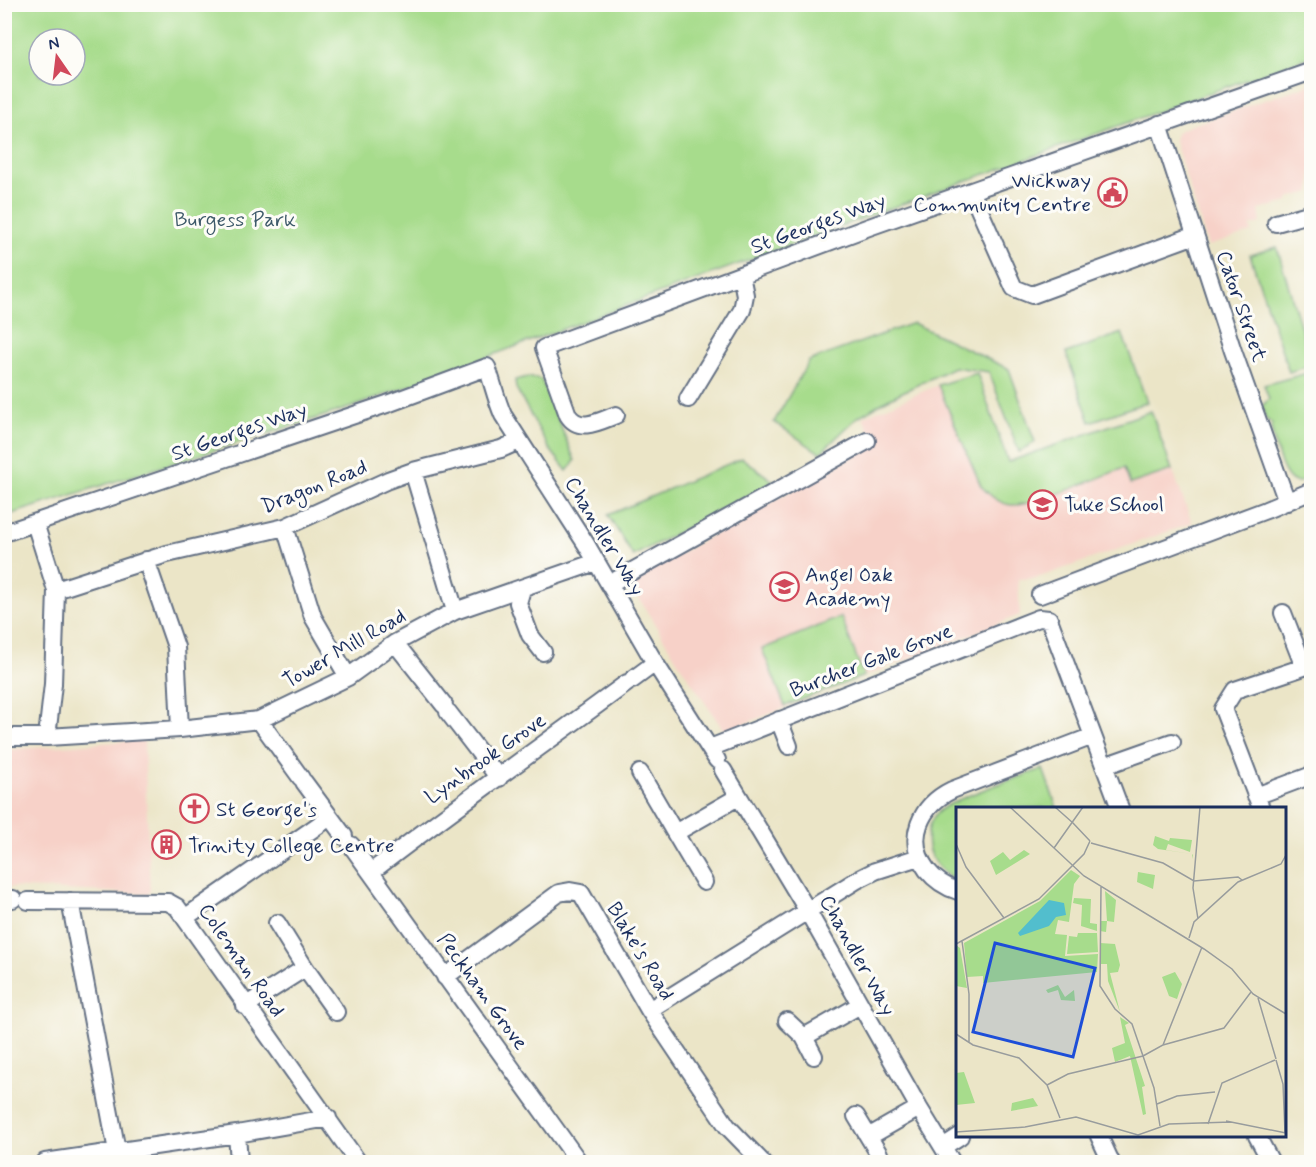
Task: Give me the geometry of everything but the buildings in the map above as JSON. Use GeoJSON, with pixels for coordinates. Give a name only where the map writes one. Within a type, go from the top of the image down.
{"type":"FeatureCollection","features":[{"type":"Feature","properties":{"kind":"street","name":"St Georges Way"},"geometry":{"type":"LineString","coordinates":[[616,415],[581,426],[572,423],[544,348],[971,190],[1311,71]]}},
{"type":"Feature","properties":{"kind":"street","name":"Cator Street"},"geometry":{"type":"LineString","coordinates":[[1159,124],[1287,502]]}},
{"type":"Feature","properties":{"kind":"street"},"geometry":{"type":"LineString","coordinates":[[971,190],[1014,288],[1032,295],[1195,235]]}},
{"type":"Feature","properties":{"kind":"street"},"geometry":{"type":"LineString","coordinates":[[1276,223],[1311,213]]}},
{"type":"Feature","properties":{"kind":"street"},"geometry":{"type":"LineString","coordinates":[[688,399],[742,310],[745,295],[741,275]]}},
{"type":"Feature","properties":{"kind":"street","name":"St Georges Way"},"geometry":{"type":"LineString","coordinates":[[4,533],[387,404],[482,369]]}},
{"type":"Feature","properties":{"kind":"street","name":"Chandler Way"},"geometry":{"type":"LineString","coordinates":[[482,369],[487,393],[495,396],[503,415],[716,759],[807,910],[952,1162]]}},
{"type":"Feature","properties":{"kind":"street","name":"Dragon Road"},"geometry":{"type":"LineString","coordinates":[[56,590],[146,560],[285,526],[412,471],[501,449],[519,441]]}},
{"type":"Feature","properties":{"kind":"street"},"geometry":{"type":"LineString","coordinates":[[609,584],[867,441]]}},
{"type":"Feature","properties":{"kind":"street"},"geometry":{"type":"LineString","coordinates":[[412,471],[455,611]]}},
{"type":"Feature","properties":{"kind":"street"},"geometry":{"type":"LineString","coordinates":[[1040,595],[1311,491]]}},
{"type":"Feature","properties":{"kind":"street"},"geometry":{"type":"LineString","coordinates":[[35,523],[56,590],[53,684],[47,737]]}},
{"type":"Feature","properties":{"kind":"street"},"geometry":{"type":"LineString","coordinates":[[285,526],[313,617],[348,676]]}},
{"type":"Feature","properties":{"kind":"street"},"geometry":{"type":"LineString","coordinates":[[146,560],[176,647],[180,729]]}},
{"type":"Feature","properties":{"kind":"street","name":"Tower Mill Road"},"geometry":{"type":"LineString","coordinates":[[4,737],[47,737],[180,729],[259,720],[348,676],[395,643],[455,611],[596,562]]}},
{"type":"Feature","properties":{"kind":"street"},"geometry":{"type":"LineString","coordinates":[[522,589],[519,603],[531,635],[543,652]]}},
{"type":"Feature","properties":{"kind":"street"},"geometry":{"type":"LineString","coordinates":[[1283,613],[1304,667],[1234,690],[1223,709],[1259,802],[1311,775]]}},
{"type":"Feature","properties":{"kind":"street","name":"Burcher Gale Grove"},"geometry":{"type":"LineString","coordinates":[[716,759],[779,720],[1039,618],[1049,619],[1093,736]]}},
{"type":"Feature","properties":{"kind":"street"},"geometry":{"type":"LineString","coordinates":[[395,643],[499,778]]}},
{"type":"Feature","properties":{"kind":"street","name":"Lynbrook Grove"},"geometry":{"type":"LineString","coordinates":[[371,872],[436,821],[499,778],[655,663]]}},
{"type":"Feature","properties":{"kind":"street","name":"Peckham Grove"},"geometry":{"type":"LineString","coordinates":[[259,720],[579,1162]]}},
{"type":"Feature","properties":{"kind":"street"},"geometry":{"type":"LineString","coordinates":[[779,720],[789,746]]}},
{"type":"Feature","properties":{"kind":"street"},"geometry":{"type":"LineString","coordinates":[[956,891],[936,879],[919,857],[916,844],[919,824],[928,808],[939,797],[952,790],[1093,736],[1120,807]]}},
{"type":"Feature","properties":{"kind":"street"},"geometry":{"type":"LineString","coordinates":[[1104,766],[1172,742]]}},
{"type":"Feature","properties":{"kind":"street"},"geometry":{"type":"LineString","coordinates":[[640,773],[704,882]]}},
{"type":"Feature","properties":{"kind":"street"},"geometry":{"type":"LineString","coordinates":[[675,833],[738,797]]}},
{"type":"Feature","properties":{"kind":"street"},"geometry":{"type":"LineString","coordinates":[[186,917],[330,817]]}},
{"type":"Feature","properties":{"kind":"street"},"geometry":{"type":"LineString","coordinates":[[649,1010],[865,876],[919,857]]}},
{"type":"Feature","properties":{"kind":"street","name":"Blake's Road"},"geometry":{"type":"LineString","coordinates":[[445,977],[559,893],[570,891],[581,893],[649,1010],[727,1126],[762,1162]]}},
{"type":"Feature","properties":{"kind":"street","name":"Coleman Road"},"geometry":{"type":"LineString","coordinates":[[15,900],[168,902],[177,907],[245,1006],[358,1162]]}},
{"type":"Feature","properties":{"kind":"street"},"geometry":{"type":"LineString","coordinates":[[70,901],[118,1157]]}},
{"type":"Feature","properties":{"kind":"street"},"geometry":{"type":"LineString","coordinates":[[278,923],[305,968],[336,1012]]}},
{"type":"Feature","properties":{"kind":"street"},"geometry":{"type":"LineString","coordinates":[[245,1006],[305,968]]}},
{"type":"Feature","properties":{"kind":"street"},"geometry":{"type":"LineString","coordinates":[[804,1036],[860,1005]]}},
{"type":"Feature","properties":{"kind":"street"},"geometry":{"type":"LineString","coordinates":[[787,1021],[804,1036],[814,1056]]}},
{"type":"Feature","properties":{"kind":"street"},"geometry":{"type":"LineString","coordinates":[[870,1136],[919,1108]]}},
{"type":"Feature","properties":{"kind":"street"},"geometry":{"type":"LineString","coordinates":[[856,1116],[879,1154]]}},
{"type":"Feature","properties":{"kind":"street"},"geometry":{"type":"LineString","coordinates":[[45,1162],[118,1157],[327,1119]]}},
{"type":"Feature","properties":{"kind":"street"},"geometry":{"type":"LineString","coordinates":[[237,1134],[239,1162]]}},
{"type":"Feature","properties":{"kind":"street"},"geometry":{"type":"LineString","coordinates":[[943,1147],[958,1137]]}},
{"type":"Feature","properties":{"kind":"street"},"geometry":{"type":"LineString","coordinates":[[1099,1137],[1111,1162]]}},
{"type":"Feature","properties":{"kind":"street"},"geometry":{"type":"LineString","coordinates":[[1258,1137],[1271,1162]]}},
{"type":"Feature","properties":{"kind":"shaded area"},"geometry":{"type":"Polygon","coordinates":[[[1311,84],[1311,192],[1288,198],[1288,202],[1259,210],[1261,223],[1250,226],[1252,232],[1208,246],[1175,142],[1176,133],[1184,128],[1311,84]]]}},
{"type":"Feature","properties":{"kind":"shaded area"},"geometry":{"type":"Polygon","coordinates":[[[977,373],[1008,462],[1151,411],[1192,523],[1037,578],[1018,579],[1020,615],[726,731],[678,662],[629,582],[875,444],[863,417],[938,385],[977,373]]]}},
{"type":"Feature","properties":{"kind":"shaded area"},"geometry":{"type":"Polygon","coordinates":[[[144,740],[150,891],[148,894],[5,887],[5,750],[144,740]]]}},
{"type":"Feature","properties":{"kind":"green space","name":"Burgess Park"},"geometry":{"type":"Polygon","coordinates":[[[5,4],[1311,4],[1312,56],[844,225],[352,407],[5,516],[5,4]]]}},
{"type":"Feature","properties":{"kind":"green space"},"geometry":{"type":"Polygon","coordinates":[[[1277,247],[1311,362],[1311,365],[1289,372],[1250,255],[1277,247]]]}},
{"type":"Feature","properties":{"kind":"green space"},"geometry":{"type":"Polygon","coordinates":[[[913,323],[1009,369],[1035,442],[1019,452],[989,372],[954,367],[886,400],[858,417],[820,453],[774,422],[809,361],[913,323]]]}},
{"type":"Feature","properties":{"kind":"green space"},"geometry":{"type":"Polygon","coordinates":[[[1122,333],[1147,402],[1090,422],[1066,353],[1122,333]]]}},
{"type":"Feature","properties":{"kind":"green space"},"geometry":{"type":"Polygon","coordinates":[[[1311,372],[1311,476],[1298,482],[1287,476],[1283,469],[1271,428],[1272,424],[1265,418],[1262,406],[1269,399],[1264,385],[1311,372]]]}},
{"type":"Feature","properties":{"kind":"green space"},"geometry":{"type":"Polygon","coordinates":[[[977,373],[1008,462],[1151,411],[1172,470],[1130,484],[1124,468],[1036,501],[1012,505],[999,501],[981,486],[938,385],[977,373]]]}},
{"type":"Feature","properties":{"kind":"green space"},"geometry":{"type":"Polygon","coordinates":[[[528,377],[541,379],[575,461],[567,471],[549,448],[516,388],[515,380],[528,377]]]}},
{"type":"Feature","properties":{"kind":"green space"},"geometry":{"type":"Polygon","coordinates":[[[742,458],[774,482],[633,556],[608,515],[742,458]]]}},
{"type":"Feature","properties":{"kind":"green space"},"geometry":{"type":"Polygon","coordinates":[[[841,617],[864,676],[785,706],[762,649],[841,617]]]}},
{"type":"Feature","properties":{"kind":"green space"},"geometry":{"type":"Polygon","coordinates":[[[1043,769],[1057,807],[956,807],[956,880],[947,875],[932,858],[927,842],[934,816],[944,807],[956,801],[1043,769]]]}},
{"type":"Feature","properties":{"kind":"place","name":"Wickway Community Centre"},"geometry":{"type":"Point","coordinates":[1112,192]}},
{"type":"Feature","properties":{"kind":"place","name":"Tuke School"},"geometry":{"type":"Point","coordinates":[1043,504]}},
{"type":"Feature","properties":{"kind":"place","name":"Angel Oak Academy"},"geometry":{"type":"Point","coordinates":[784,586]}},
{"type":"Feature","properties":{"kind":"place","name":"St George's"},"geometry":{"type":"Point","coordinates":[195,809]}},
{"type":"Feature","properties":{"kind":"place","name":"Trinity College Centre"},"geometry":{"type":"Point","coordinates":[167,845]}}]}
